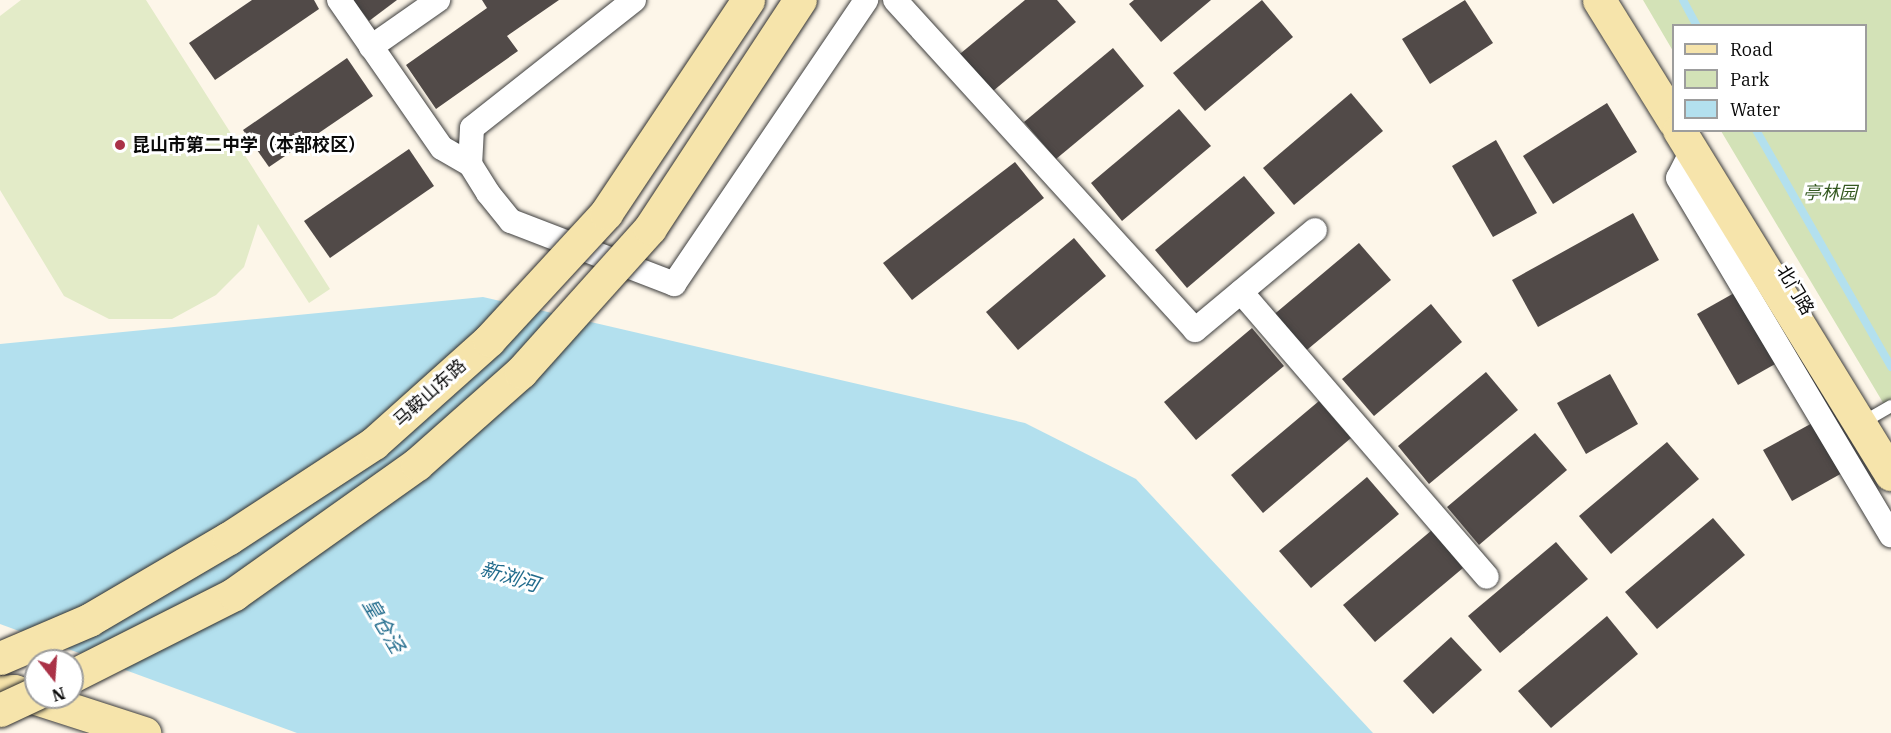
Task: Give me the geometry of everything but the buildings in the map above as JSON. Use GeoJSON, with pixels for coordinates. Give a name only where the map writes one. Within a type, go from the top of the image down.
{"type":"FeatureCollection","features":[{"type":"Feature","properties":{"kind":"main road","name":"马鞍山东路"},"geometry":{"type":"LineString","coordinates":[[0,658],[89,620],[229,538],[374,443],[489,340],[606,213],[748,0]]}},
{"type":"Feature","properties":{"kind":"main road"},"geometry":{"type":"LineString","coordinates":[[84,670],[234,594],[417,464],[521,372],[650,228],[800,0]]}},
{"type":"Feature","properties":{"kind":"main road"},"geometry":{"type":"LineString","coordinates":[[1599,0],[1672,119]]}},
{"type":"Feature","properties":{"kind":"main road"},"geometry":{"type":"LineString","coordinates":[[1615,0],[1672,90]]}},
{"type":"Feature","properties":{"kind":"main road"},"geometry":{"type":"LineString","coordinates":[[1689,137],[1891,474]]}},
{"type":"Feature","properties":{"kind":"main road","name":"北门路"},"geometry":{"type":"LineString","coordinates":[[1689,137],[1881,412],[1891,451]]}},
{"type":"Feature","properties":{"kind":"main road"},"geometry":{"type":"LineString","coordinates":[[0,692],[14,691],[144,733]]}},
{"type":"Feature","properties":{"kind":"main road"},"geometry":{"type":"LineString","coordinates":[[0,710],[24,699]]}},
{"type":"Feature","properties":{"kind":"street"},"geometry":{"type":"LineString","coordinates":[[339,0],[442,148],[470,164],[488,193],[511,221],[674,284],[866,0]]}},
{"type":"Feature","properties":{"kind":"street"},"geometry":{"type":"LineString","coordinates":[[371,47],[438,0]]}},
{"type":"Feature","properties":{"kind":"street"},"geometry":{"type":"LineString","coordinates":[[470,164],[472,128],[634,0]]}},
{"type":"Feature","properties":{"kind":"street"},"geometry":{"type":"LineString","coordinates":[[894,0],[1195,330],[1315,230]]}},
{"type":"Feature","properties":{"kind":"street"},"geometry":{"type":"LineString","coordinates":[[1689,137],[1678,178],[1891,535]]}},
{"type":"Feature","properties":{"kind":"street"},"geometry":{"type":"LineString","coordinates":[[1241,292],[1487,577]]}},
{"type":"Feature","properties":{"kind":"green space","name":"昆山市第二中学（本部校区）"},"geometry":{"type":"Polygon","coordinates":[[[21,0],[146,0],[330,289],[309,303],[258,224],[244,267],[216,295],[172,319],[109,319],[64,296],[0,190],[0,16],[21,0]]]}},
{"type":"Feature","properties":{"kind":"green space","name":"亭林园"},"geometry":{"type":"Polygon","coordinates":[[[1643,0],[1891,0],[1891,416],[1722,132],[1867,132],[1867,24],[1672,24],[1672,49],[1643,0]]]}},
{"type":"Feature","properties":{"kind":"water"},"geometry":{"type":"Polygon","coordinates":[[[483,297],[1025,423],[1136,479],[1373,733],[297,733],[84,655],[84,649],[68,649],[0,624],[0,344],[483,297]]]}},
{"type":"Feature","properties":{"kind":"waterway"},"geometry":{"type":"LineString","coordinates":[[1683,0],[1696,24]]}},
{"type":"Feature","properties":{"kind":"waterway"},"geometry":{"type":"LineString","coordinates":[[1757,132],[1891,367]]}},
{"type":"Feature","properties":{"kind":"place","name":"昆山市第二中学（本部校区）"},"geometry":{"type":"Point","coordinates":[120,145]}},
{"type":"Feature","properties":{"kind":"water label","name":"新浏河"},"geometry":{"type":"Point","coordinates":[510,576]}},
{"type":"Feature","properties":{"kind":"water label","name":"皇仓泾"},"geometry":{"type":"Point","coordinates":[384,625]}}]}
